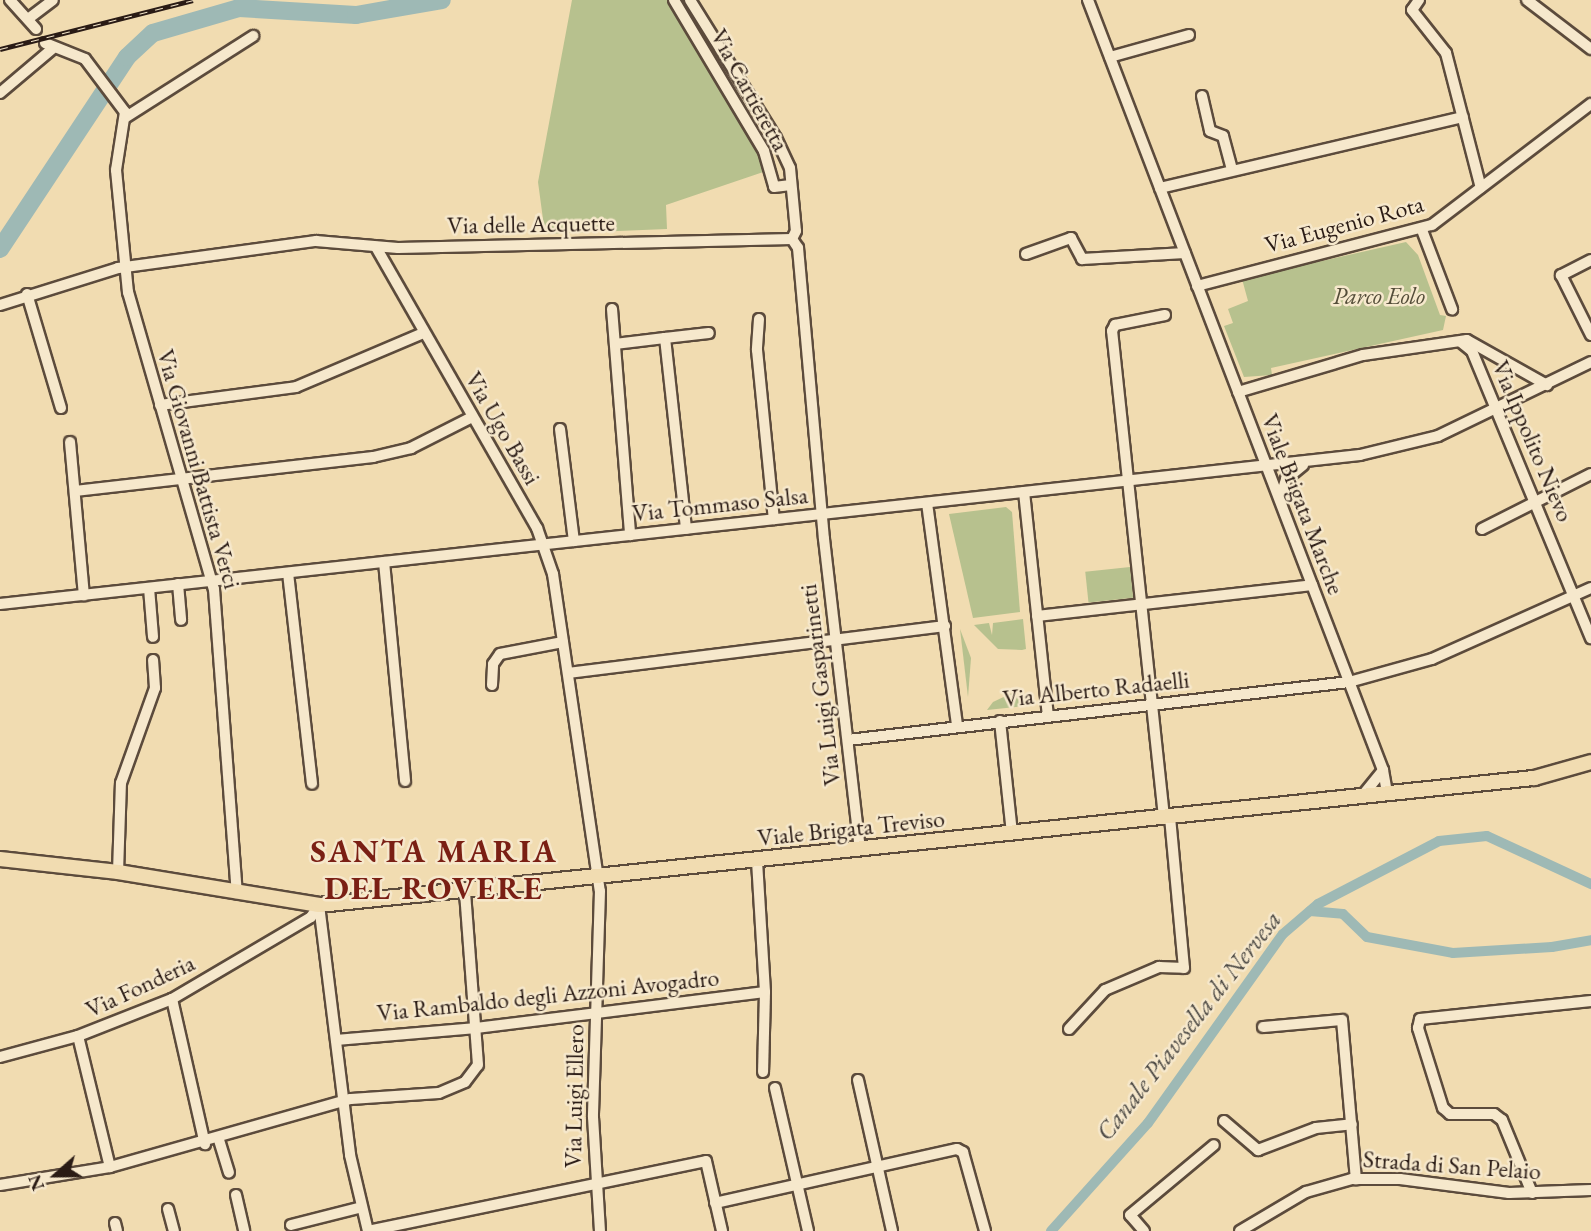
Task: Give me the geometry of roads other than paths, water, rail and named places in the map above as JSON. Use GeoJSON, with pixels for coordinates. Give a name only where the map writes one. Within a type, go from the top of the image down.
{"type":"FeatureCollection","features":[{"type":"Feature","properties":{"kind":"main road","name":"Viale Brigata Treviso"},"geometry":{"type":"LineString","coordinates":[[0,859],[118,872],[319,905],[599,878],[1542,777],[1591,762]]}},
{"type":"Feature","properties":{"kind":"street"},"geometry":{"type":"LineString","coordinates":[[10,0],[36,29]]}},
{"type":"Feature","properties":{"kind":"street"},"geometry":{"type":"LineString","coordinates":[[28,19],[53,0]]}},
{"type":"Feature","properties":{"kind":"street","name":"Via Cartieretta"},"geometry":{"type":"LineString","coordinates":[[674,0],[764,151],[774,187],[792,185]]}},
{"type":"Feature","properties":{"kind":"street","name":"Via Cartieretta"},"geometry":{"type":"LineString","coordinates":[[690,0],[776,138],[790,168],[796,231],[792,239]]}},
{"type":"Feature","properties":{"kind":"street","name":"Viale Brigata Marche"},"geometry":{"type":"LineString","coordinates":[[1088,0],[1383,770],[1387,793]]}},
{"type":"Feature","properties":{"kind":"street"},"geometry":{"type":"LineString","coordinates":[[1419,0],[1412,10],[1446,54],[1481,188]]}},
{"type":"Feature","properties":{"kind":"street"},"geometry":{"type":"LineString","coordinates":[[1527,0],[1591,49]]}},
{"type":"Feature","properties":{"kind":"street"},"geometry":{"type":"LineString","coordinates":[[1110,57],[1189,35]]}},
{"type":"Feature","properties":{"kind":"street"},"geometry":{"type":"LineString","coordinates":[[0,93],[49,46],[81,56],[108,85],[126,117],[253,36]]}},
{"type":"Feature","properties":{"kind":"street"},"geometry":{"type":"LineString","coordinates":[[1202,96],[1210,131],[1223,136],[1232,169]]}},
{"type":"Feature","properties":{"kind":"street","name":"Via Eugenio Rota"},"geometry":{"type":"LineString","coordinates":[[1197,286],[1422,230],[1591,104]]}},
{"type":"Feature","properties":{"kind":"street","name":"Via Giovanni Battista Verci"},"geometry":{"type":"LineString","coordinates":[[126,117],[116,160],[124,267],[160,405],[212,581],[225,692],[237,893]]}},
{"type":"Feature","properties":{"kind":"street"},"geometry":{"type":"LineString","coordinates":[[1160,188],[1463,117]]}},
{"type":"Feature","properties":{"kind":"street"},"geometry":{"type":"LineString","coordinates":[[1422,230],[1452,309]]}},
{"type":"Feature","properties":{"kind":"street"},"geometry":{"type":"LineString","coordinates":[[1026,254],[1070,238],[1082,259],[1185,253]]}},
{"type":"Feature","properties":{"kind":"street"},"geometry":{"type":"LineString","coordinates":[[792,239],[798,248],[821,514]]}},
{"type":"Feature","properties":{"kind":"street","name":"Via delle Acquette"},"geometry":{"type":"LineString","coordinates":[[0,305],[27,294],[124,267],[299,242],[376,247],[792,239]]}},
{"type":"Feature","properties":{"kind":"street","name":"Via Ugo Bassi"},"geometry":{"type":"LineString","coordinates":[[376,247],[545,545],[563,642],[599,878]]}},
{"type":"Feature","properties":{"kind":"street"},"geometry":{"type":"LineString","coordinates":[[1591,260],[1561,275],[1586,312],[1591,335]]}},
{"type":"Feature","properties":{"kind":"street"},"geometry":{"type":"LineString","coordinates":[[27,294],[61,408]]}},
{"type":"Feature","properties":{"kind":"street"},"geometry":{"type":"LineString","coordinates":[[612,309],[630,535]]}},
{"type":"Feature","properties":{"kind":"street"},"geometry":{"type":"LineString","coordinates":[[1069,1029],[1105,990],[1159,967],[1184,968],[1151,705],[1113,327],[1165,315]]}},
{"type":"Feature","properties":{"kind":"street"},"geometry":{"type":"LineString","coordinates":[[759,319],[757,350],[774,519]]}},
{"type":"Feature","properties":{"kind":"street"},"geometry":{"type":"LineString","coordinates":[[160,405],[296,387],[423,333]]}},
{"type":"Feature","properties":{"kind":"street"},"geometry":{"type":"LineString","coordinates":[[615,344],[709,333]]}},
{"type":"Feature","properties":{"kind":"street"},"geometry":{"type":"LineString","coordinates":[[665,338],[686,529]]}},
{"type":"Feature","properties":{"kind":"street"},"geometry":{"type":"LineString","coordinates":[[1238,392],[1363,355],[1461,342],[1547,385]]}},
{"type":"Feature","properties":{"kind":"street","name":"Via Ippolito Nievo"},"geometry":{"type":"LineString","coordinates":[[1475,348],[1497,410],[1591,638]]}},
{"type":"Feature","properties":{"kind":"street","name":"Via Tommaso Salsa"},"geometry":{"type":"LineString","coordinates":[[0,604],[1307,463],[1415,443],[1497,410],[1591,362]]}},
{"type":"Feature","properties":{"kind":"street"},"geometry":{"type":"LineString","coordinates":[[75,491],[182,481],[391,453],[472,417]]}},
{"type":"Feature","properties":{"kind":"street"},"geometry":{"type":"LineString","coordinates":[[560,429],[574,541]]}},
{"type":"Feature","properties":{"kind":"street"},"geometry":{"type":"LineString","coordinates":[[70,442],[84,595]]}},
{"type":"Feature","properties":{"kind":"street"},"geometry":{"type":"LineString","coordinates":[[1280,501],[1286,479],[1307,463]]}},
{"type":"Feature","properties":{"kind":"street"},"geometry":{"type":"LineString","coordinates":[[1482,529],[1591,474]]}},
{"type":"Feature","properties":{"kind":"street"},"geometry":{"type":"LineString","coordinates":[[1024,492],[1048,716]]}},
{"type":"Feature","properties":{"kind":"street"},"geometry":{"type":"LineString","coordinates":[[927,503],[957,726]]}},
{"type":"Feature","properties":{"kind":"street","name":"Via Luigi Gasparinetti"},"geometry":{"type":"LineString","coordinates":[[821,514],[860,850]]}},
{"type":"Feature","properties":{"kind":"street"},"geometry":{"type":"LineString","coordinates":[[384,562],[405,780]]}},
{"type":"Feature","properties":{"kind":"street"},"geometry":{"type":"LineString","coordinates":[[288,573],[312,784]]}},
{"type":"Feature","properties":{"kind":"street"},"geometry":{"type":"LineString","coordinates":[[177,584],[181,620]]}},
{"type":"Feature","properties":{"kind":"street"},"geometry":{"type":"LineString","coordinates":[[1037,616],[1312,585]]}},
{"type":"Feature","properties":{"kind":"street"},"geometry":{"type":"LineString","coordinates":[[149,588],[153,637]]}},
{"type":"Feature","properties":{"kind":"street","name":"Via Alberto Radaelli"},"geometry":{"type":"LineString","coordinates":[[848,740],[1349,682],[1432,659],[1591,588]]}},
{"type":"Feature","properties":{"kind":"street"},"geometry":{"type":"LineString","coordinates":[[568,674],[945,626]]}},
{"type":"Feature","properties":{"kind":"street"},"geometry":{"type":"LineString","coordinates":[[492,685],[493,664],[500,654],[563,642]]}},
{"type":"Feature","properties":{"kind":"street"},"geometry":{"type":"LineString","coordinates":[[118,872],[121,783],[155,688],[153,660]]}},
{"type":"Feature","properties":{"kind":"street"},"geometry":{"type":"LineString","coordinates":[[1000,721],[1012,834]]}},
{"type":"Feature","properties":{"kind":"street"},"geometry":{"type":"LineString","coordinates":[[1363,795],[1383,770]]}},
{"type":"Feature","properties":{"kind":"street"},"geometry":{"type":"LineString","coordinates":[[757,861],[765,992],[763,1072]]}},
{"type":"Feature","properties":{"kind":"street","name":"Via Luigi Ellero"},"geometry":{"type":"LineString","coordinates":[[599,878],[594,1183],[600,1231]]}},
{"type":"Feature","properties":{"kind":"street"},"geometry":{"type":"LineString","coordinates":[[0,1185],[110,1167],[205,1144],[343,1101],[428,1094],[458,1086],[478,1065],[465,892]]}},
{"type":"Feature","properties":{"kind":"street"},"geometry":{"type":"LineString","coordinates":[[319,905],[343,1101],[368,1231],[706,1161],[722,1231]]}},
{"type":"Feature","properties":{"kind":"street","name":"Via Fonderia"},"geometry":{"type":"LineString","coordinates":[[0,1057],[78,1037],[172,999],[311,917],[319,905]]}},
{"type":"Feature","properties":{"kind":"street","name":"Via Rambaldo degli Azzoni Avogadro"},"geometry":{"type":"LineString","coordinates":[[336,1040],[476,1028],[765,992]]}},
{"type":"Feature","properties":{"kind":"street"},"geometry":{"type":"LineString","coordinates":[[172,999],[205,1144]]}},
{"type":"Feature","properties":{"kind":"street"},"geometry":{"type":"LineString","coordinates":[[1532,1193],[1502,1120],[1494,1114],[1450,1114],[1443,1108],[1418,1028],[1420,1019],[1591,1001]]}},
{"type":"Feature","properties":{"kind":"street"},"geometry":{"type":"LineString","coordinates":[[1263,1027],[1342,1020],[1356,1179]]}},
{"type":"Feature","properties":{"kind":"street"},"geometry":{"type":"LineString","coordinates":[[78,1037],[110,1167]]}},
{"type":"Feature","properties":{"kind":"street"},"geometry":{"type":"LineString","coordinates":[[858,1080],[892,1231]]}},
{"type":"Feature","properties":{"kind":"street"},"geometry":{"type":"LineString","coordinates":[[775,1088],[808,1231]]}},
{"type":"Feature","properties":{"kind":"street"},"geometry":{"type":"LineString","coordinates":[[1224,1122],[1258,1150],[1316,1128],[1352,1124]]}},
{"type":"Feature","properties":{"kind":"street"},"geometry":{"type":"LineString","coordinates":[[219,1140],[229,1173]]}},
{"type":"Feature","properties":{"kind":"street"},"geometry":{"type":"LineString","coordinates":[[1144,1231],[1130,1214],[1214,1145]]}},
{"type":"Feature","properties":{"kind":"street"},"geometry":{"type":"LineString","coordinates":[[715,1203],[957,1149],[963,1152],[985,1231]]}},
{"type":"Feature","properties":{"kind":"street","name":"Strada di San Pelaio"},"geometry":{"type":"LineString","coordinates":[[1240,1231],[1306,1192],[1356,1179],[1532,1193],[1591,1190]]}},
{"type":"Feature","properties":{"kind":"street"},"geometry":{"type":"LineString","coordinates":[[236,1195],[244,1231]]}},
{"type":"Feature","properties":{"kind":"street"},"geometry":{"type":"LineString","coordinates":[[291,1225],[362,1207]]}},
{"type":"Feature","properties":{"kind":"street"},"geometry":{"type":"LineString","coordinates":[[169,1209],[174,1231]]}},
{"type":"Feature","properties":{"kind":"waterway"},"geometry":{"type":"LineString","coordinates":[[0,249],[127,57],[153,33],[239,8],[356,15],[442,0]]}},
{"type":"Feature","properties":{"kind":"waterway","name":"Canale Piavesella di Nervesa"},"geometry":{"type":"LineString","coordinates":[[1051,1231],[1148,1123],[1283,934],[1318,904],[1439,841],[1487,836],[1591,884]]}},
{"type":"Feature","properties":{"kind":"waterway","name":"Canale Piavesella di Nervesa"},"geometry":{"type":"LineString","coordinates":[[1310,911],[1343,914],[1367,937],[1453,953],[1552,947],[1591,940]]}},
{"type":"Feature","properties":{"kind":"railway"},"geometry":{"type":"LineString","coordinates":[[0,49],[193,0]]}},
{"type":"Feature","properties":{"kind":"district","name":"SANTA MARIA DEL ROVERE"},"geometry":{"type":"Point","coordinates":[434,870]}},
{"type":"Feature","properties":{"kind":"park label","name":"Parco Eolo"},"geometry":{"type":"Point","coordinates":[1379,296]}}]}
